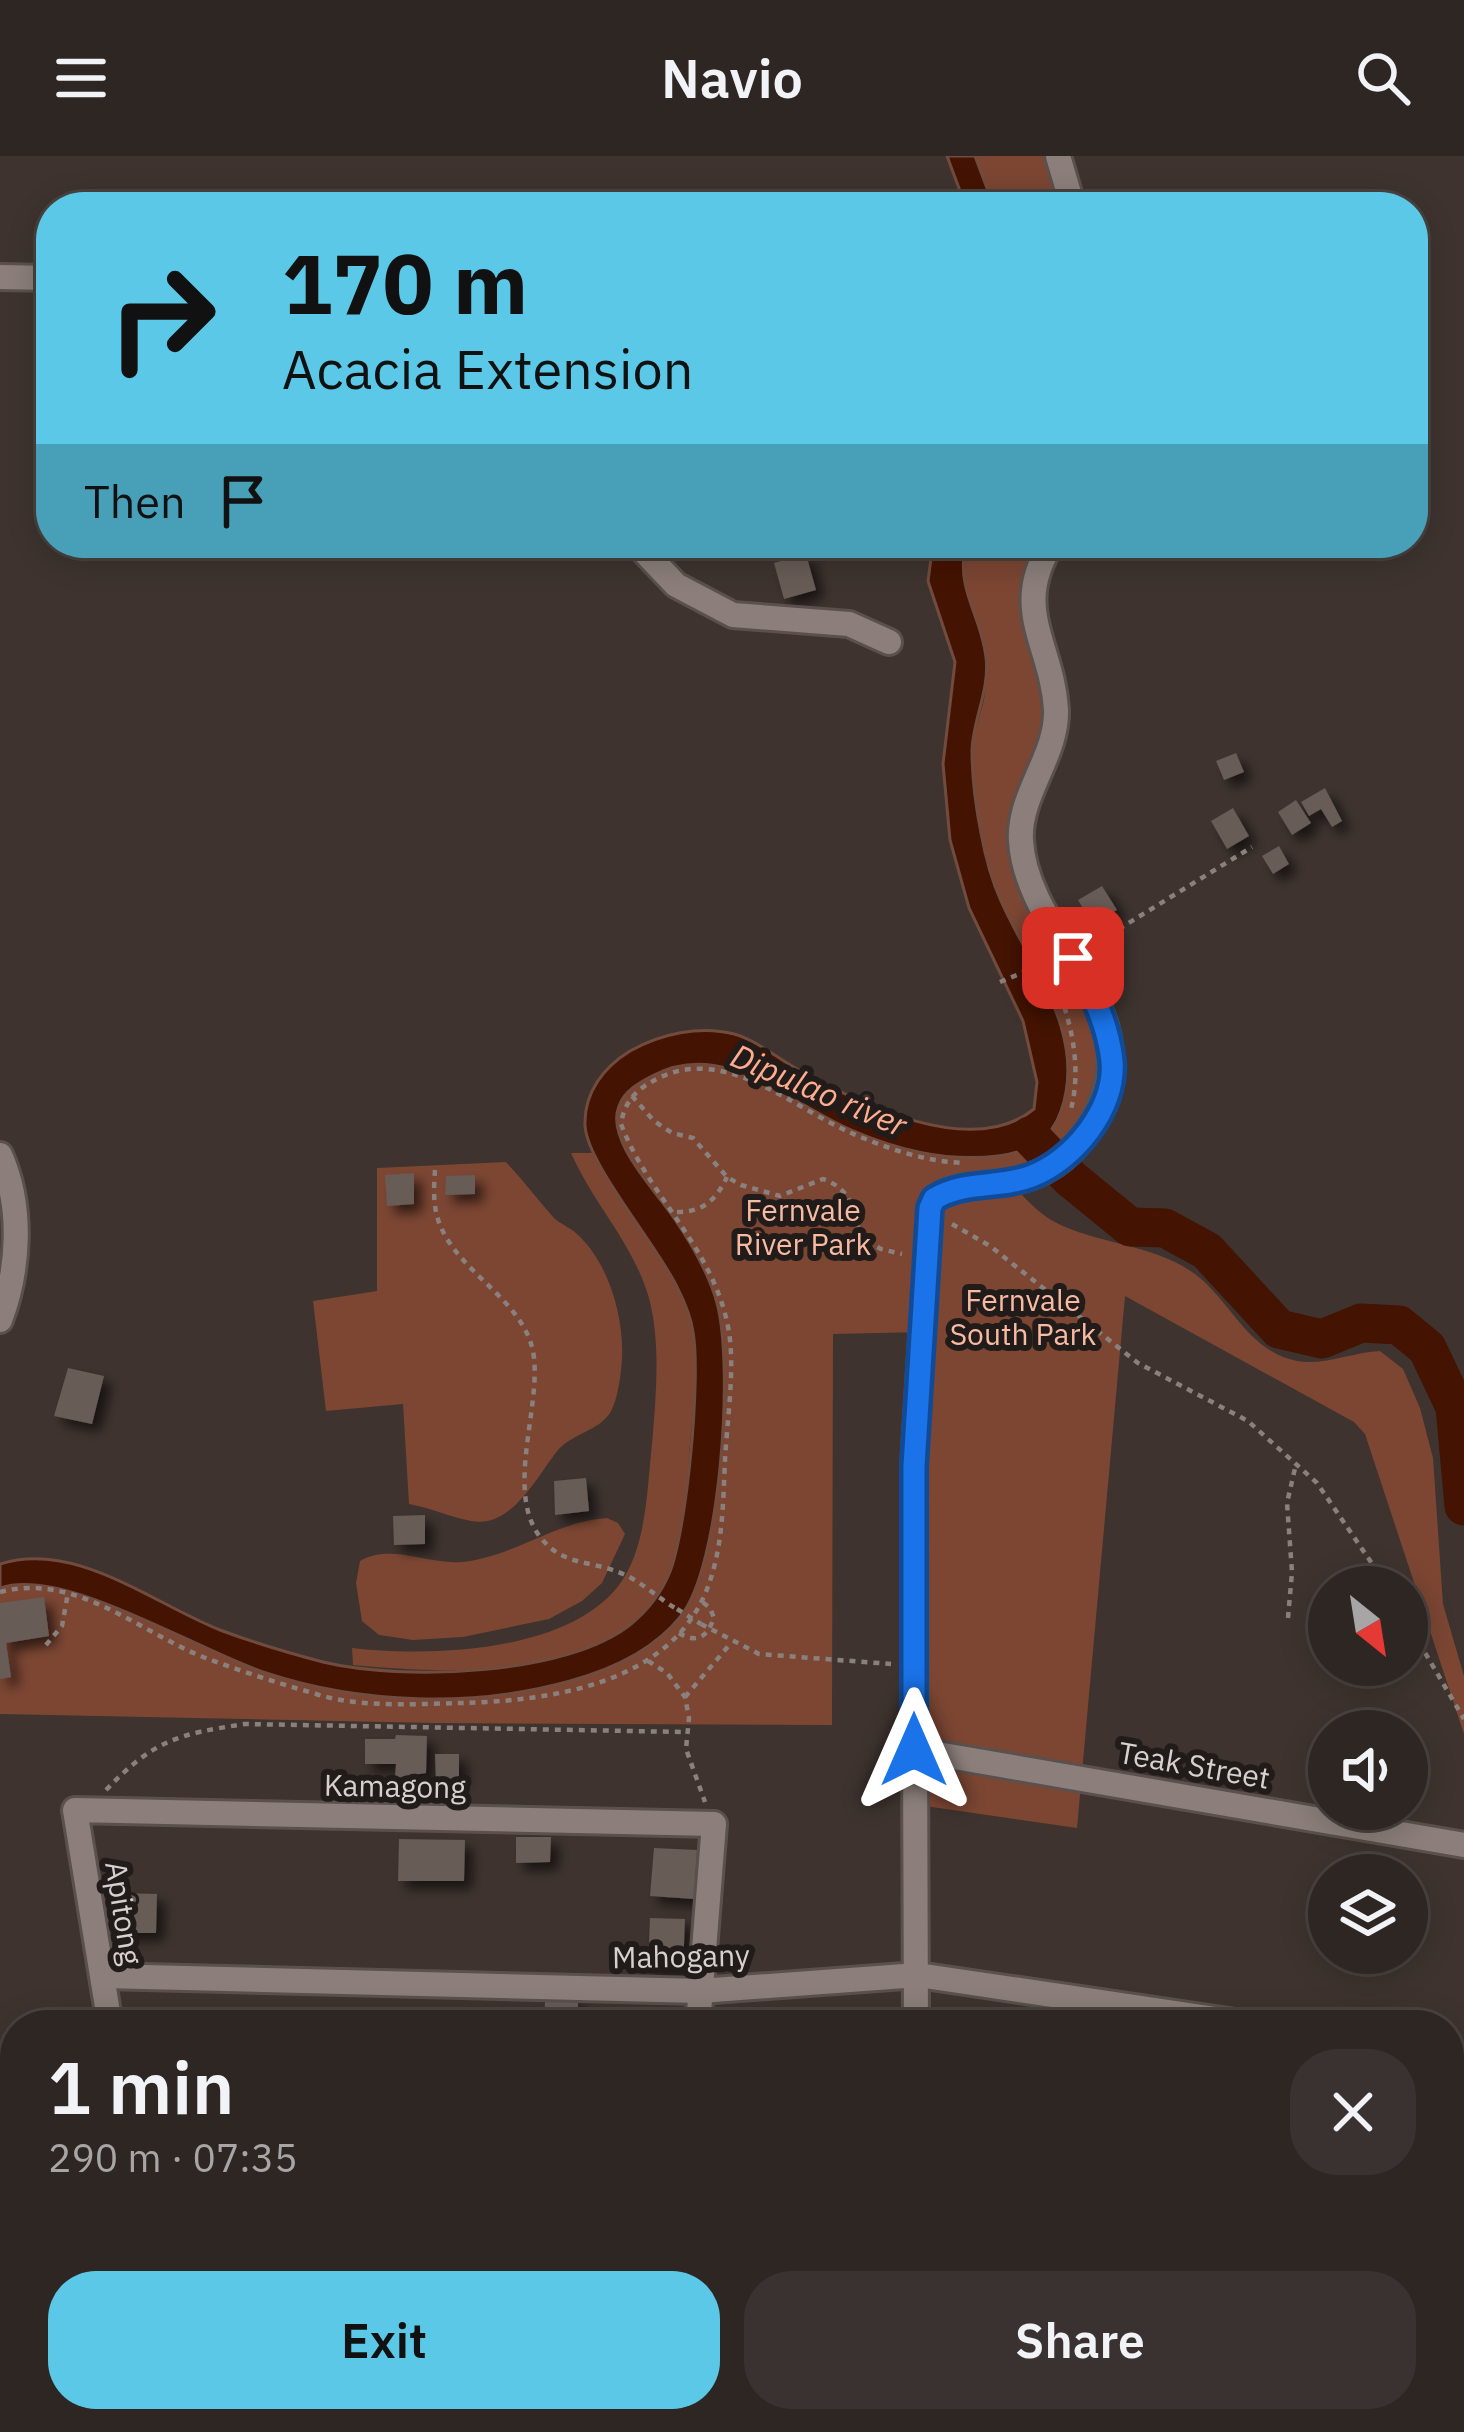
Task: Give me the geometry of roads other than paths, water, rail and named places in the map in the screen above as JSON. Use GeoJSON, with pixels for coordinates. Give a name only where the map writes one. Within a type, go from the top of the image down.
{"type":"FeatureCollection","features":[{"type":"Feature","properties":{"kind":"street"},"geometry":{"type":"LineString","coordinates":[[1058,156],[1069,192]]}},
{"type":"Feature","properties":{"kind":"street"},"geometry":{"type":"LineString","coordinates":[[0,277],[36,278]]}},
{"type":"Feature","properties":{"kind":"street"},"geometry":{"type":"LineString","coordinates":[[650,558],[676,585],[733,616],[849,624],[889,642]]}},
{"type":"Feature","properties":{"kind":"street"},"geometry":{"type":"LineString","coordinates":[[917,2010],[914,1466],[929,1215],[934,1199],[959,1187],[1033,1176],[1073,1150],[1107,1095],[1112,1064],[1098,1002],[1030,883],[1020,839],[1029,793],[1056,715],[1052,678],[1036,636],[1031,594],[1042,558]]}},
{"type":"Feature","properties":{"kind":"street"},"geometry":{"type":"LineString","coordinates":[[0,1155],[17,1238],[13,1288],[0,1320]]}},
{"type":"Feature","properties":{"kind":"street","name":"Teak Street"},"geometry":{"type":"LineString","coordinates":[[914,1750],[1464,1845]]}},
{"type":"Feature","properties":{"kind":"street","name":"Kamagong"},"geometry":{"type":"LineString","coordinates":[[85,1811],[714,1824],[700,1991]]}},
{"type":"Feature","properties":{"kind":"street","name":"Apitong"},"geometry":{"type":"LineString","coordinates":[[85,1811],[108,2010]]}},
{"type":"Feature","properties":{"kind":"street","name":"Mahogany"},"geometry":{"type":"LineString","coordinates":[[103,1976],[700,1991],[918,1975],[1134,2010]]}},
{"type":"Feature","properties":{"kind":"street"},"geometry":{"type":"LineString","coordinates":[[699,2010],[700,1991]]}},
{"type":"Feature","properties":{"kind":"water"},"geometry":{"type":"Polygon","coordinates":[[[947,156],[975,156],[988,192],[960,192],[947,156]]]}},
{"type":"Feature","properties":{"kind":"water","name":"Dipulao river"},"geometry":{"type":"Polygon","coordinates":[[[931,558],[963,558],[966,588],[987,669],[972,750],[979,823],[998,893],[1062,1028],[1067,1083],[1061,1111],[1045,1137],[1028,1148],[998,1156],[959,1157],[922,1153],[867,1136],[754,1078],[705,1064],[654,1075],[625,1096],[619,1106],[619,1134],[699,1259],[714,1292],[722,1332],[724,1416],[714,1511],[695,1591],[670,1628],[645,1649],[585,1676],[495,1696],[417,1699],[340,1691],[266,1673],[132,1614],[59,1589],[27,1584],[0,1588],[0,1564],[56,1560],[113,1578],[220,1630],[258,1643],[323,1662],[395,1671],[483,1670],[567,1655],[603,1641],[648,1607],[662,1588],[676,1553],[694,1417],[695,1354],[691,1321],[678,1289],[610,1183],[589,1141],[588,1102],[604,1073],[630,1051],[654,1040],[721,1031],[750,1040],[851,1097],[915,1121],[979,1129],[1008,1123],[1034,1109],[1037,1082],[1023,1021],[969,908],[950,840],[943,764],[955,662],[928,581],[931,558]]]}},
{"type":"Feature","properties":{"kind":"waterway"},"geometry":{"type":"LineString","coordinates":[[1030,1136],[1070,1178],[1130,1227],[1165,1228],[1207,1251],[1279,1329],[1322,1339],[1361,1323],[1399,1325],[1427,1348],[1455,1407],[1464,1506]]}},
{"type":"Feature","properties":{"kind":"park label","name":"Fernvale River Park"},"geometry":{"type":"Point","coordinates":[803,1228]}},
{"type":"Feature","properties":{"kind":"park label","name":"Fernvale South Park"},"geometry":{"type":"Point","coordinates":[1023,1318]}}]}
